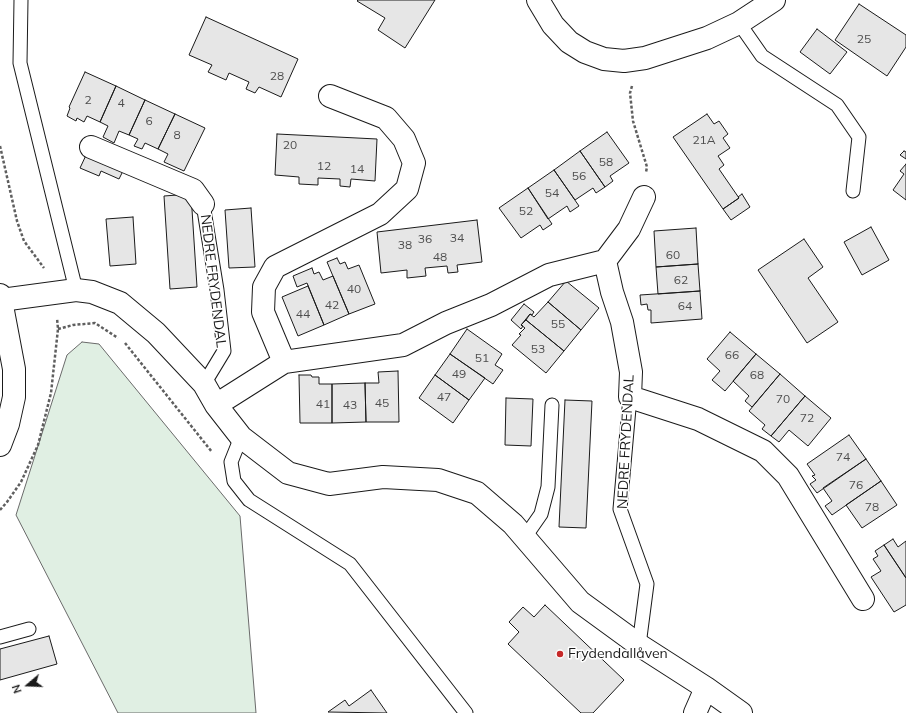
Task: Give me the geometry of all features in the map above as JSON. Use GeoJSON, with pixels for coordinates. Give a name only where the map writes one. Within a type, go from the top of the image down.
{"type":"FeatureCollection","features":[{"type":"Feature","properties":{"kind":"street"},"geometry":{"type":"LineString","coordinates":[[538,0],[553,25],[569,42],[585,52],[604,59],[624,61],[644,58],[707,38],[740,23],[774,0]]}},
{"type":"Feature","properties":{"kind":"street"},"geometry":{"type":"LineString","coordinates":[[284,362],[263,312],[264,287],[274,267],[380,214],[407,189],[414,164],[404,139],[386,118],[330,96]]}},
{"type":"Feature","properties":{"kind":"street","name":"NEDRE FRYDENDAL"},"geometry":{"type":"LineString","coordinates":[[91,147],[193,190],[203,204]]}},
{"type":"Feature","properties":{"kind":"street"},"geometry":{"type":"LineString","coordinates":[[216,405],[284,362],[404,345],[446,323],[491,305],[549,275],[605,261],[629,229],[644,197]]}},
{"type":"Feature","properties":{"kind":"street","name":"NEDRE FRYDENDAL"},"geometry":{"type":"LineString","coordinates":[[605,261],[612,292],[622,322],[631,372],[630,397]]}},
{"type":"Feature","properties":{"kind":"street"},"geometry":{"type":"LineString","coordinates":[[0,445],[8,424],[14,396],[14,369],[1,298],[76,290],[92,292],[120,303],[156,333],[204,384],[216,405],[241,437],[288,473],[329,484],[383,477],[438,480],[477,493],[513,524],[580,602],[639,645],[706,688],[741,713]]}},
{"type":"Feature","properties":{"kind":"street"},"geometry":{"type":"LineString","coordinates":[[630,397],[698,419],[763,451],[788,476],[863,599]]}},
{"type":"Feature","properties":{"kind":"street"},"geometry":{"type":"LineString","coordinates":[[695,713],[706,688]]}},
{"type":"Feature","properties":{"kind":"lane"},"geometry":{"type":"LineString","coordinates":[[21,0],[20,63],[76,290]]}},
{"type":"Feature","properties":{"kind":"lane"},"geometry":{"type":"LineString","coordinates":[[740,23],[762,56],[837,105],[859,137],[853,191]]}},
{"type":"Feature","properties":{"kind":"lane","name":"NEDRE FRYDENDAL"},"geometry":{"type":"LineString","coordinates":[[203,204],[217,290],[224,352],[204,384]]}},
{"type":"Feature","properties":{"kind":"lane","name":"NEDRE FRYDENDAL"},"geometry":{"type":"LineString","coordinates":[[630,397],[620,509],[647,584],[639,645]]}},
{"type":"Feature","properties":{"kind":"lane"},"geometry":{"type":"LineString","coordinates":[[525,537],[541,514],[548,487],[552,405]]}},
{"type":"Feature","properties":{"kind":"lane"},"geometry":{"type":"LineString","coordinates":[[241,437],[231,462],[234,481],[250,500],[350,564],[466,713]]}},
{"type":"Feature","properties":{"kind":"lane"},"geometry":{"type":"LineString","coordinates":[[0,637],[29,629]]}},
{"type":"Feature","properties":{"kind":"path"},"geometry":{"type":"LineString","coordinates":[[633,80],[630,93],[633,121],[647,168],[644,197]]}},
{"type":"Feature","properties":{"kind":"path"},"geometry":{"type":"LineString","coordinates":[[58,329],[73,325],[95,323],[124,341],[234,481]]}},
{"type":"Feature","properties":{"kind":"green space"},"geometry":{"type":"Polygon","coordinates":[[[82,342],[99,344],[240,516],[256,713],[118,713],[16,515],[67,355],[82,342]]]}},
{"type":"Feature","properties":{"kind":"building"},"geometry":{"type":"Polygon","coordinates":[[[435,0],[405,48],[378,30],[385,18],[357,1],[435,0]]]}},
{"type":"Feature","properties":{"kind":"building"},"geometry":{"type":"Polygon","coordinates":[[[859,4],[906,35],[906,47],[887,76],[835,40],[859,4]]]}},
{"type":"Feature","properties":{"kind":"building"},"geometry":{"type":"Polygon","coordinates":[[[206,17],[298,59],[281,97],[259,87],[255,93],[246,89],[249,82],[229,73],[226,80],[208,72],[212,65],[189,55],[206,17]]]}},
{"type":"Feature","properties":{"kind":"building"},"geometry":{"type":"Polygon","coordinates":[[[817,29],[847,52],[830,74],[800,52],[817,29]]]}},
{"type":"Feature","properties":{"kind":"building"},"geometry":{"type":"Polygon","coordinates":[[[85,72],[116,86],[100,122],[87,116],[84,122],[77,118],[76,121],[67,116],[69,107],[85,72]]]}},
{"type":"Feature","properties":{"kind":"building"},"geometry":{"type":"Polygon","coordinates":[[[116,86],[145,100],[129,135],[119,131],[114,143],[103,137],[108,126],[100,122],[116,86]]]}},
{"type":"Feature","properties":{"kind":"building"},"geometry":{"type":"Polygon","coordinates":[[[145,100],[175,114],[158,149],[145,143],[142,149],[134,146],[138,139],[129,135],[145,100]]]}},
{"type":"Feature","properties":{"kind":"building"},"geometry":{"type":"Polygon","coordinates":[[[175,114],[205,128],[184,171],[164,162],[168,154],[158,149],[175,114]]]}},
{"type":"Feature","properties":{"kind":"building"},"geometry":{"type":"Polygon","coordinates":[[[707,114],[714,124],[719,121],[728,134],[723,138],[730,148],[718,156],[724,165],[719,169],[739,198],[723,209],[673,137],[707,114]]]}},
{"type":"Feature","properties":{"kind":"building"},"geometry":{"type":"Polygon","coordinates":[[[607,132],[629,163],[610,176],[613,181],[605,187],[580,151],[607,132]]]}},
{"type":"Feature","properties":{"kind":"building"},"geometry":{"type":"Polygon","coordinates":[[[277,134],[377,139],[375,181],[351,179],[350,187],[340,186],[340,179],[318,178],[318,185],[299,184],[299,177],[275,175],[277,134]]]}},
{"type":"Feature","properties":{"kind":"building"},"geometry":{"type":"Polygon","coordinates":[[[88,151],[125,167],[119,179],[101,171],[99,176],[80,168],[88,151]]]}},
{"type":"Feature","properties":{"kind":"building"},"geometry":{"type":"Polygon","coordinates":[[[580,151],[605,187],[596,193],[593,188],[575,200],[554,170],[580,151]]]}},
{"type":"Feature","properties":{"kind":"building"},"geometry":{"type":"Polygon","coordinates":[[[904,151],[906,152],[906,159],[900,155],[904,151]]]}},
{"type":"Feature","properties":{"kind":"building"},"geometry":{"type":"Polygon","coordinates":[[[906,164],[906,200],[893,190],[904,174],[900,171],[906,164]]]}},
{"type":"Feature","properties":{"kind":"building"},"geometry":{"type":"Polygon","coordinates":[[[554,170],[579,206],[570,212],[567,206],[548,219],[528,188],[554,170]]]}},
{"type":"Feature","properties":{"kind":"building"},"geometry":{"type":"Polygon","coordinates":[[[528,188],[552,224],[543,230],[540,225],[521,238],[499,208],[528,188]]]}},
{"type":"Feature","properties":{"kind":"building"},"geometry":{"type":"Polygon","coordinates":[[[191,194],[197,287],[170,289],[164,196],[191,194]]]}},
{"type":"Feature","properties":{"kind":"building"},"geometry":{"type":"Polygon","coordinates":[[[742,194],[750,207],[731,220],[723,209],[739,198],[738,197],[742,194]]]}},
{"type":"Feature","properties":{"kind":"building"},"geometry":{"type":"Polygon","coordinates":[[[251,208],[255,267],[229,268],[225,210],[251,208]]]}},
{"type":"Feature","properties":{"kind":"building"},"geometry":{"type":"Polygon","coordinates":[[[133,217],[136,264],[110,266],[106,219],[133,217]]]}},
{"type":"Feature","properties":{"kind":"building"},"geometry":{"type":"Polygon","coordinates":[[[477,220],[482,262],[457,265],[458,272],[448,273],[447,266],[425,268],[426,276],[407,278],[407,270],[381,273],[377,232],[477,220]]]}},
{"type":"Feature","properties":{"kind":"building"},"geometry":{"type":"Polygon","coordinates":[[[871,227],[889,260],[862,275],[844,242],[871,227]]]}},
{"type":"Feature","properties":{"kind":"building"},"geometry":{"type":"Polygon","coordinates":[[[696,228],[698,264],[656,267],[654,231],[696,228]]]}},
{"type":"Feature","properties":{"kind":"building"},"geometry":{"type":"Polygon","coordinates":[[[804,239],[823,267],[808,278],[838,322],[807,343],[758,270],[804,239]]]}},
{"type":"Feature","properties":{"kind":"building"},"geometry":{"type":"Polygon","coordinates":[[[337,258],[340,264],[345,262],[348,269],[359,265],[375,304],[349,314],[327,262],[337,258]]]}},
{"type":"Feature","properties":{"kind":"building"},"geometry":{"type":"Polygon","coordinates":[[[698,264],[700,291],[658,294],[656,267],[698,264]]]}},
{"type":"Feature","properties":{"kind":"building"},"geometry":{"type":"Polygon","coordinates":[[[312,268],[314,274],[319,272],[323,280],[333,276],[349,314],[324,325],[307,283],[297,287],[293,276],[312,268]]]}},
{"type":"Feature","properties":{"kind":"building"},"geometry":{"type":"Polygon","coordinates":[[[566,281],[599,308],[581,330],[548,302],[566,281]]]}},
{"type":"Feature","properties":{"kind":"building"},"geometry":{"type":"Polygon","coordinates":[[[308,286],[324,325],[298,336],[282,297],[308,286]]]}},
{"type":"Feature","properties":{"kind":"building"},"geometry":{"type":"Polygon","coordinates":[[[700,291],[702,319],[651,323],[651,310],[648,310],[647,304],[641,305],[640,295],[700,291]]]}},
{"type":"Feature","properties":{"kind":"building"},"geometry":{"type":"Polygon","coordinates":[[[548,302],[581,330],[564,351],[526,320],[530,314],[534,317],[548,302]]]}},
{"type":"Feature","properties":{"kind":"building"},"geometry":{"type":"Polygon","coordinates":[[[524,304],[534,312],[532,315],[530,314],[521,325],[523,326],[521,329],[511,320],[524,304]]]}},
{"type":"Feature","properties":{"kind":"building"},"geometry":{"type":"Polygon","coordinates":[[[526,320],[564,351],[546,373],[512,345],[525,328],[521,325],[526,320]]]}},
{"type":"Feature","properties":{"kind":"building"},"geometry":{"type":"Polygon","coordinates":[[[467,329],[502,354],[495,365],[503,370],[493,384],[450,354],[467,329]]]}},
{"type":"Feature","properties":{"kind":"building"},"geometry":{"type":"Polygon","coordinates":[[[730,332],[756,354],[725,391],[712,380],[720,371],[707,359],[730,332]]]}},
{"type":"Feature","properties":{"kind":"building"},"geometry":{"type":"Polygon","coordinates":[[[450,354],[485,378],[469,400],[435,375],[450,354]]]}},
{"type":"Feature","properties":{"kind":"building"},"geometry":{"type":"Polygon","coordinates":[[[756,354],[780,374],[752,407],[745,401],[749,396],[733,381],[756,354]]]}},
{"type":"Feature","properties":{"kind":"building"},"geometry":{"type":"Polygon","coordinates":[[[398,371],[399,422],[366,422],[365,383],[379,383],[378,372],[398,371]]]}},
{"type":"Feature","properties":{"kind":"building"},"geometry":{"type":"Polygon","coordinates":[[[780,374],[805,396],[771,436],[762,429],[765,425],[749,411],[780,374]]]}},
{"type":"Feature","properties":{"kind":"building"},"geometry":{"type":"Polygon","coordinates":[[[299,375],[319,377],[319,384],[332,384],[332,423],[300,423],[299,375]]]}},
{"type":"Feature","properties":{"kind":"building"},"geometry":{"type":"Polygon","coordinates":[[[435,375],[469,400],[453,423],[419,398],[435,375]]]}},
{"type":"Feature","properties":{"kind":"building"},"geometry":{"type":"Polygon","coordinates":[[[365,383],[366,422],[332,423],[332,384],[365,383]]]}},
{"type":"Feature","properties":{"kind":"building"},"geometry":{"type":"Polygon","coordinates":[[[805,396],[831,418],[808,446],[789,430],[779,442],[771,436],[805,396]]]}},
{"type":"Feature","properties":{"kind":"building"},"geometry":{"type":"Polygon","coordinates":[[[506,398],[533,399],[531,446],[505,445],[506,398]]]}},
{"type":"Feature","properties":{"kind":"building"},"geometry":{"type":"Polygon","coordinates":[[[565,400],[592,401],[586,528],[559,527],[565,400]]]}},
{"type":"Feature","properties":{"kind":"building"},"geometry":{"type":"Polygon","coordinates":[[[849,435],[866,459],[817,493],[810,484],[816,480],[812,476],[815,475],[807,464],[849,435]]]}},
{"type":"Feature","properties":{"kind":"building"},"geometry":{"type":"Polygon","coordinates":[[[866,459],[881,481],[832,515],[825,506],[832,501],[823,488],[866,459]]]}},
{"type":"Feature","properties":{"kind":"building"},"geometry":{"type":"Polygon","coordinates":[[[881,481],[897,505],[862,528],[846,505],[881,481]]]}},
{"type":"Feature","properties":{"kind":"building"},"geometry":{"type":"Polygon","coordinates":[[[893,539],[898,547],[906,541],[906,578],[884,545],[893,539]]]}},
{"type":"Feature","properties":{"kind":"building"},"geometry":{"type":"Polygon","coordinates":[[[884,545],[906,578],[906,605],[894,612],[871,577],[881,571],[873,559],[878,556],[875,551],[884,545]]]}},
{"type":"Feature","properties":{"kind":"building"},"geometry":{"type":"Polygon","coordinates":[[[545,605],[624,680],[593,713],[581,713],[508,644],[519,632],[509,622],[523,607],[534,617],[545,605]]]}},
{"type":"Feature","properties":{"kind":"building"},"geometry":{"type":"Polygon","coordinates":[[[49,636],[57,664],[0,680],[0,649],[49,636]]]}},
{"type":"Feature","properties":{"kind":"building"},"geometry":{"type":"Polygon","coordinates":[[[371,690],[387,713],[328,712],[345,700],[349,706],[371,690]]]}},
{"type":"Feature","properties":{"kind":"place","name":"Frydendallåven"},"geometry":{"type":"Point","coordinates":[560,654]}}]}
